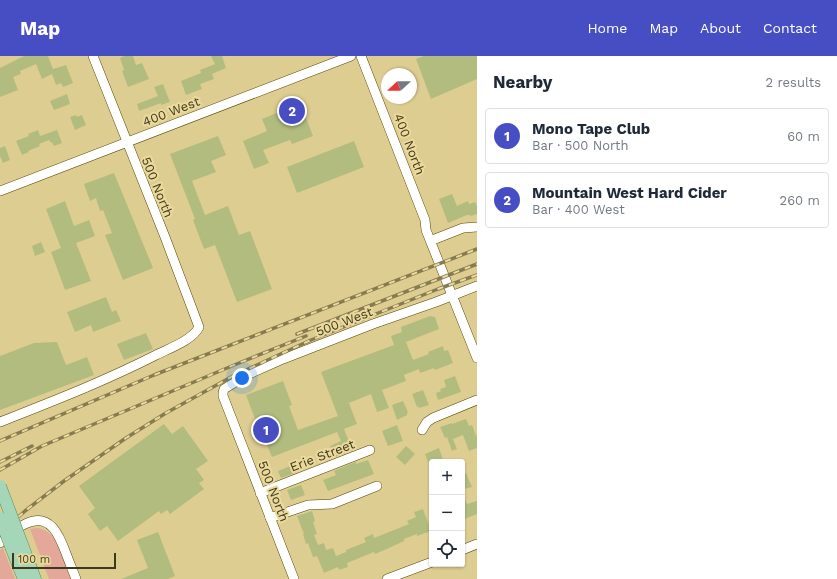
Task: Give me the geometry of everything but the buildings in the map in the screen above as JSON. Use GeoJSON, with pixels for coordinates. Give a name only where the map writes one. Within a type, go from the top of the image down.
{"type":"FeatureCollection","features":[{"type":"Feature","properties":{"kind":"main road"},"geometry":{"type":"LineString","coordinates":[[0,486],[24,565],[24,579]]}},
{"type":"Feature","properties":{"kind":"main road"},"geometry":{"type":"LineString","coordinates":[[0,518],[24,565],[35,579]]}},
{"type":"Feature","properties":{"kind":"street","name":"500 North"},"geometry":{"type":"LineString","coordinates":[[0,422],[93,385],[136,365],[187,339],[195,333],[199,327],[93,56]]}},
{"type":"Feature","properties":{"kind":"street","name":"400 West"},"geometry":{"type":"LineString","coordinates":[[0,191],[351,56]]}},
{"type":"Feature","properties":{"kind":"street","name":"400 North"},"geometry":{"type":"LineString","coordinates":[[361,56],[425,220],[431,229],[453,283],[453,296]]}},
{"type":"Feature","properties":{"kind":"street","name":"400 North"},"geometry":{"type":"LineString","coordinates":[[425,220],[426,230],[477,358]]}},
{"type":"Feature","properties":{"kind":"street"},"geometry":{"type":"LineString","coordinates":[[435,238],[463,228],[477,227]]}},
{"type":"Feature","properties":{"kind":"street","name":"500 West"},"geometry":{"type":"LineString","coordinates":[[224,389],[283,359],[477,286]]}},
{"type":"Feature","properties":{"kind":"street","name":"500 North"},"geometry":{"type":"LineString","coordinates":[[224,389],[222,393],[223,396],[294,579]]}},
{"type":"Feature","properties":{"kind":"street"},"geometry":{"type":"LineString","coordinates":[[422,430],[427,422],[433,418],[477,400]]}},
{"type":"Feature","properties":{"kind":"street","name":"Erie Street"},"geometry":{"type":"LineString","coordinates":[[260,493],[370,450]]}},
{"type":"Feature","properties":{"kind":"street"},"geometry":{"type":"LineString","coordinates":[[270,518],[308,505],[332,504],[377,486]]}},
{"type":"Feature","properties":{"kind":"street"},"geometry":{"type":"LineString","coordinates":[[0,543],[20,527],[32,521],[43,522],[50,525],[61,540],[76,579]]}},
{"type":"Feature","properties":{"kind":"street"},"geometry":{"type":"LineString","coordinates":[[465,549],[477,544]]}},
{"type":"Feature","properties":{"kind":"street"},"geometry":{"type":"LineString","coordinates":[[387,579],[403,576],[429,563]]}},
{"type":"Feature","properties":{"kind":"shaded area"},"geometry":{"type":"Polygon","coordinates":[[[38,528],[44,530],[56,541],[71,579],[49,579],[30,529],[38,528]]]}},
{"type":"Feature","properties":{"kind":"shaded area"},"geometry":{"type":"Polygon","coordinates":[[[3,548],[15,579],[0,579],[0,550],[3,548]]]}},
{"type":"Feature","properties":{"kind":"railway"},"geometry":{"type":"LineString","coordinates":[[0,441],[154,375],[477,249]]}},
{"type":"Feature","properties":{"kind":"railway"},"geometry":{"type":"LineString","coordinates":[[297,334],[477,264]]}},
{"type":"Feature","properties":{"kind":"railway"},"geometry":{"type":"LineString","coordinates":[[0,533],[25,511],[64,481],[126,438],[166,413],[233,376],[311,340],[477,275]]}},
{"type":"Feature","properties":{"kind":"railway"},"geometry":{"type":"LineString","coordinates":[[0,470],[42,446],[306,336]]}},
{"type":"Feature","properties":{"kind":"railway"},"geometry":{"type":"LineString","coordinates":[[0,462],[32,446]]}},
{"type":"Feature","properties":{"kind":"place","name":"Mountain West Hard Cider"},"geometry":{"type":"Point","coordinates":[292,111]}},
{"type":"Feature","properties":{"kind":"place","name":"Mono Tape Club"},"geometry":{"type":"Point","coordinates":[266,430]}}]}
